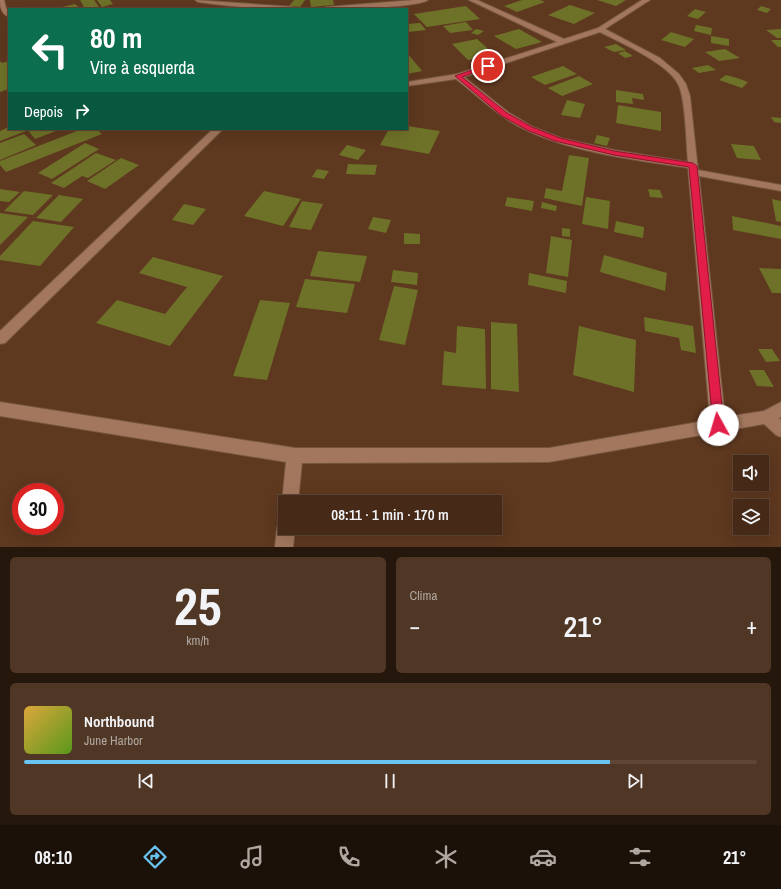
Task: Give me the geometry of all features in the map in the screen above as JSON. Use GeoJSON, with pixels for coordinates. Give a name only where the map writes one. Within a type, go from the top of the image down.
{"type":"FeatureCollection","features":[{"type":"Feature","properties":{"kind":"street"},"geometry":{"type":"LineString","coordinates":[[1,0],[3,8],[8,14]]}},
{"type":"Feature","properties":{"kind":"street"},"geometry":{"type":"LineString","coordinates":[[198,0],[224,4],[281,8]]}},
{"type":"Feature","properties":{"kind":"street"},"geometry":{"type":"LineString","coordinates":[[224,4],[232,0]]}},
{"type":"Feature","properties":{"kind":"street"},"geometry":{"type":"LineString","coordinates":[[339,8],[425,0]]}},
{"type":"Feature","properties":{"kind":"street"},"geometry":{"type":"LineString","coordinates":[[472,0],[564,42]]}},
{"type":"Feature","properties":{"kind":"street"},"geometry":{"type":"LineString","coordinates":[[408,84],[458,76],[564,42],[600,29],[647,0]]}},
{"type":"Feature","properties":{"kind":"street"},"geometry":{"type":"LineString","coordinates":[[600,29],[640,50],[671,71],[682,84],[686,96],[718,425]]}},
{"type":"Feature","properties":{"kind":"street"},"geometry":{"type":"LineString","coordinates":[[458,76],[505,114],[530,129],[551,137],[614,153],[781,188]]}},
{"type":"Feature","properties":{"kind":"street"},"geometry":{"type":"LineString","coordinates":[[0,339],[217,130]]}},
{"type":"Feature","properties":{"kind":"street"},"geometry":{"type":"LineString","coordinates":[[0,409],[295,456],[549,455],[767,417],[781,410]]}},
{"type":"Feature","properties":{"kind":"street"},"geometry":{"type":"LineString","coordinates":[[767,417],[781,430]]}},
{"type":"Feature","properties":{"kind":"street"},"geometry":{"type":"LineString","coordinates":[[291,495],[295,456]]}},
{"type":"Feature","properties":{"kind":"street"},"geometry":{"type":"LineString","coordinates":[[284,547],[285,535]]}},
{"type":"Feature","properties":{"kind":"building"},"geometry":{"type":"Polygon","coordinates":[[[80,0],[94,0],[99,7],[92,8],[84,8],[80,0]]]}},
{"type":"Feature","properties":{"kind":"building"},"geometry":{"type":"Polygon","coordinates":[[[97,0],[110,0],[113,4],[102,7],[97,0]]]}},
{"type":"Feature","properties":{"kind":"building"},"geometry":{"type":"Polygon","coordinates":[[[294,0],[305,0],[300,7],[289,6],[294,0]]]}},
{"type":"Feature","properties":{"kind":"building"},"geometry":{"type":"Polygon","coordinates":[[[310,0],[333,0],[334,5],[311,7],[310,0]]]}},
{"type":"Feature","properties":{"kind":"building"},"geometry":{"type":"Polygon","coordinates":[[[522,0],[540,0],[545,2],[517,12],[504,6],[522,0]]]}},
{"type":"Feature","properties":{"kind":"building"},"geometry":{"type":"Polygon","coordinates":[[[597,0],[626,0],[616,6],[597,0]]]}},
{"type":"Feature","properties":{"kind":"building"},"geometry":{"type":"Polygon","coordinates":[[[75,4],[80,8],[58,8],[75,4]]]}},
{"type":"Feature","properties":{"kind":"building"},"geometry":{"type":"Polygon","coordinates":[[[570,5],[595,13],[574,24],[548,15],[570,5]]]}},
{"type":"Feature","properties":{"kind":"building"},"geometry":{"type":"Polygon","coordinates":[[[466,6],[480,19],[427,27],[414,14],[466,6]]]}},
{"type":"Feature","properties":{"kind":"building"},"geometry":{"type":"Polygon","coordinates":[[[761,6],[771,9],[767,13],[757,10],[761,6]]]}},
{"type":"Feature","properties":{"kind":"building"},"geometry":{"type":"Polygon","coordinates":[[[695,9],[706,12],[698,19],[687,16],[695,9]]]}},
{"type":"Feature","properties":{"kind":"building"},"geometry":{"type":"Polygon","coordinates":[[[466,22],[473,30],[450,33],[443,26],[466,22]]]}},
{"type":"Feature","properties":{"kind":"building"},"geometry":{"type":"Polygon","coordinates":[[[420,23],[426,30],[408,32],[408,24],[420,23]]]}},
{"type":"Feature","properties":{"kind":"building"},"geometry":{"type":"Polygon","coordinates":[[[696,25],[712,28],[711,35],[694,31],[696,25]]]}},
{"type":"Feature","properties":{"kind":"building"},"geometry":{"type":"Polygon","coordinates":[[[476,29],[484,31],[478,35],[471,33],[476,29]]]}},
{"type":"Feature","properties":{"kind":"building"},"geometry":{"type":"Polygon","coordinates":[[[519,29],[542,42],[516,49],[494,36],[519,29]]]}},
{"type":"Feature","properties":{"kind":"building"},"geometry":{"type":"Polygon","coordinates":[[[781,29],[781,38],[777,38],[766,30],[781,29]]]}},
{"type":"Feature","properties":{"kind":"building"},"geometry":{"type":"Polygon","coordinates":[[[671,32],[694,39],[685,47],[661,40],[671,32]]]}},
{"type":"Feature","properties":{"kind":"building"},"geometry":{"type":"Polygon","coordinates":[[[711,36],[729,39],[729,46],[711,43],[711,36]]]}},
{"type":"Feature","properties":{"kind":"building"},"geometry":{"type":"Polygon","coordinates":[[[477,39],[495,55],[468,60],[452,44],[477,39]]]}},
{"type":"Feature","properties":{"kind":"building"},"geometry":{"type":"Polygon","coordinates":[[[771,40],[781,40],[781,47],[778,47],[771,40]]]}},
{"type":"Feature","properties":{"kind":"building"},"geometry":{"type":"Polygon","coordinates":[[[616,44],[626,50],[614,52],[604,47],[616,44]]]}},
{"type":"Feature","properties":{"kind":"building"},"geometry":{"type":"Polygon","coordinates":[[[725,49],[740,58],[719,61],[705,52],[725,49]]]}},
{"type":"Feature","properties":{"kind":"building"},"geometry":{"type":"Polygon","coordinates":[[[625,51],[633,56],[625,58],[618,53],[625,51]]]}},
{"type":"Feature","properties":{"kind":"building"},"geometry":{"type":"Polygon","coordinates":[[[408,54],[422,71],[408,74],[408,54]]]}},
{"type":"Feature","properties":{"kind":"building"},"geometry":{"type":"Polygon","coordinates":[[[0,61],[2,63],[8,61],[8,89],[0,92],[0,61]]]}},
{"type":"Feature","properties":{"kind":"building"},"geometry":{"type":"Polygon","coordinates":[[[708,65],[716,70],[699,73],[692,68],[708,65]]]}},
{"type":"Feature","properties":{"kind":"building"},"geometry":{"type":"Polygon","coordinates":[[[563,66],[577,74],[545,85],[531,77],[563,66]]]}},
{"type":"Feature","properties":{"kind":"building"},"geometry":{"type":"Polygon","coordinates":[[[726,75],[748,82],[742,88],[719,80],[726,75]]]}},
{"type":"Feature","properties":{"kind":"building"},"geometry":{"type":"Polygon","coordinates":[[[579,76],[593,84],[562,96],[548,88],[579,76]]]}},
{"type":"Feature","properties":{"kind":"building"},"geometry":{"type":"Polygon","coordinates":[[[616,90],[643,94],[644,100],[632,98],[633,104],[616,102],[616,90]]]}},
{"type":"Feature","properties":{"kind":"building"},"geometry":{"type":"Polygon","coordinates":[[[567,100],[585,104],[580,118],[561,115],[567,100]]]}},
{"type":"Feature","properties":{"kind":"building"},"geometry":{"type":"Polygon","coordinates":[[[618,105],[661,112],[661,131],[616,123],[618,105]]]}},
{"type":"Feature","properties":{"kind":"building"},"geometry":{"type":"Polygon","coordinates":[[[771,117],[781,118],[781,123],[774,122],[771,117]]]}},
{"type":"Feature","properties":{"kind":"building"},"geometry":{"type":"Polygon","coordinates":[[[408,126],[440,131],[429,154],[380,145],[388,130],[408,130],[408,126]]]}},
{"type":"Feature","properties":{"kind":"building"},"geometry":{"type":"Polygon","coordinates":[[[8,127],[8,130],[26,131],[0,141],[0,131],[8,127]]]}},
{"type":"Feature","properties":{"kind":"building"},"geometry":{"type":"Polygon","coordinates":[[[28,130],[58,130],[35,139],[28,130]]]}},
{"type":"Feature","properties":{"kind":"building"},"geometry":{"type":"Polygon","coordinates":[[[79,130],[97,130],[102,134],[6,172],[0,165],[0,161],[79,130]]]}},
{"type":"Feature","properties":{"kind":"building"},"geometry":{"type":"Polygon","coordinates":[[[24,134],[36,145],[0,160],[0,143],[24,134]]]}},
{"type":"Feature","properties":{"kind":"building"},"geometry":{"type":"Polygon","coordinates":[[[597,135],[610,138],[607,146],[594,143],[597,135]]]}},
{"type":"Feature","properties":{"kind":"building"},"geometry":{"type":"Polygon","coordinates":[[[85,143],[99,149],[52,179],[38,173],[85,143]]]}},
{"type":"Feature","properties":{"kind":"building"},"geometry":{"type":"Polygon","coordinates":[[[731,144],[754,146],[761,160],[737,158],[731,144]]]}},
{"type":"Feature","properties":{"kind":"building"},"geometry":{"type":"Polygon","coordinates":[[[347,145],[366,150],[358,160],[339,155],[347,145]]]}},
{"type":"Feature","properties":{"kind":"building"},"geometry":{"type":"Polygon","coordinates":[[[96,153],[116,160],[88,178],[82,176],[64,188],[51,183],[96,153]]]}},
{"type":"Feature","properties":{"kind":"building"},"geometry":{"type":"Polygon","coordinates":[[[569,155],[589,158],[582,206],[544,198],[546,188],[562,191],[569,155]]]}},
{"type":"Feature","properties":{"kind":"building"},"geometry":{"type":"Polygon","coordinates":[[[121,158],[139,165],[105,189],[87,181],[121,158]]]}},
{"type":"Feature","properties":{"kind":"building"},"geometry":{"type":"Polygon","coordinates":[[[348,164],[377,165],[375,175],[346,174],[348,164]]]}},
{"type":"Feature","properties":{"kind":"building"},"geometry":{"type":"Polygon","coordinates":[[[317,169],[329,171],[324,179],[312,177],[317,169]]]}},
{"type":"Feature","properties":{"kind":"building"},"geometry":{"type":"Polygon","coordinates":[[[0,189],[20,192],[9,202],[0,201],[0,189]]]}},
{"type":"Feature","properties":{"kind":"building"},"geometry":{"type":"Polygon","coordinates":[[[648,189],[660,190],[663,198],[650,197],[648,189]]]}},
{"type":"Feature","properties":{"kind":"building"},"geometry":{"type":"Polygon","coordinates":[[[24,191],[53,195],[33,215],[4,211],[24,191]]]}},
{"type":"Feature","properties":{"kind":"building"},"geometry":{"type":"Polygon","coordinates":[[[264,191],[301,199],[283,226],[244,216],[264,191]]]}},
{"type":"Feature","properties":{"kind":"building"},"geometry":{"type":"Polygon","coordinates":[[[59,195],[83,199],[61,222],[36,218],[59,195]]]}},
{"type":"Feature","properties":{"kind":"building"},"geometry":{"type":"Polygon","coordinates":[[[507,197],[534,201],[532,211],[505,206],[507,197]]]}},
{"type":"Feature","properties":{"kind":"building"},"geometry":{"type":"Polygon","coordinates":[[[586,197],[610,201],[608,229],[582,224],[586,197]]]}},
{"type":"Feature","properties":{"kind":"building"},"geometry":{"type":"Polygon","coordinates":[[[772,199],[781,201],[781,222],[776,221],[772,199]]]}},
{"type":"Feature","properties":{"kind":"building"},"geometry":{"type":"Polygon","coordinates":[[[302,201],[323,204],[311,230],[289,227],[302,201]]]}},
{"type":"Feature","properties":{"kind":"building"},"geometry":{"type":"Polygon","coordinates":[[[542,202],[557,206],[556,211],[541,208],[542,202]]]}},
{"type":"Feature","properties":{"kind":"building"},"geometry":{"type":"Polygon","coordinates":[[[184,204],[206,209],[193,225],[172,220],[184,204]]]}},
{"type":"Feature","properties":{"kind":"building"},"geometry":{"type":"Polygon","coordinates":[[[0,213],[28,217],[0,245],[0,213]]]}},
{"type":"Feature","properties":{"kind":"building"},"geometry":{"type":"Polygon","coordinates":[[[732,216],[781,226],[781,239],[733,230],[732,216]]]}},
{"type":"Feature","properties":{"kind":"building"},"geometry":{"type":"Polygon","coordinates":[[[373,217],[391,220],[386,233],[368,229],[373,217]]]}},
{"type":"Feature","properties":{"kind":"building"},"geometry":{"type":"Polygon","coordinates":[[[33,221],[74,227],[40,266],[0,260],[0,256],[33,221]]]}},
{"type":"Feature","properties":{"kind":"building"},"geometry":{"type":"Polygon","coordinates":[[[616,221],[644,227],[643,238],[614,232],[616,221]]]}},
{"type":"Feature","properties":{"kind":"building"},"geometry":{"type":"Polygon","coordinates":[[[562,228],[570,229],[570,237],[562,236],[562,228]]]}},
{"type":"Feature","properties":{"kind":"building"},"geometry":{"type":"Polygon","coordinates":[[[404,233],[420,234],[420,244],[404,244],[404,233]]]}},
{"type":"Feature","properties":{"kind":"building"},"geometry":{"type":"Polygon","coordinates":[[[551,236],[572,240],[568,277],[546,273],[551,236]]]}},
{"type":"Feature","properties":{"kind":"building"},"geometry":{"type":"Polygon","coordinates":[[[318,251],[367,256],[360,282],[310,276],[318,251]]]}},
{"type":"Feature","properties":{"kind":"building"},"geometry":{"type":"Polygon","coordinates":[[[604,255],[667,273],[665,291],[600,272],[604,255]]]}},
{"type":"Feature","properties":{"kind":"building"},"geometry":{"type":"Polygon","coordinates":[[[153,257],[223,276],[170,346],[96,323],[117,300],[165,314],[187,287],[139,273],[153,257]]]}},
{"type":"Feature","properties":{"kind":"building"},"geometry":{"type":"Polygon","coordinates":[[[759,268],[781,269],[781,293],[772,293],[759,268]]]}},
{"type":"Feature","properties":{"kind":"building"},"geometry":{"type":"Polygon","coordinates":[[[393,270],[418,273],[417,285],[391,282],[393,270]]]}},
{"type":"Feature","properties":{"kind":"building"},"geometry":{"type":"Polygon","coordinates":[[[529,273],[567,281],[566,293],[528,285],[529,273]]]}},
{"type":"Feature","properties":{"kind":"building"},"geometry":{"type":"Polygon","coordinates":[[[305,279],[355,284],[347,313],[296,307],[305,279]]]}},
{"type":"Feature","properties":{"kind":"building"},"geometry":{"type":"Polygon","coordinates":[[[394,286],[418,290],[405,345],[379,340],[394,286]]]}},
{"type":"Feature","properties":{"kind":"building"},"geometry":{"type":"Polygon","coordinates":[[[260,300],[290,303],[267,380],[233,376],[260,300]]]}},
{"type":"Feature","properties":{"kind":"building"},"geometry":{"type":"Polygon","coordinates":[[[644,317],[693,326],[696,353],[681,350],[679,338],[645,331],[644,317]]]}},
{"type":"Feature","properties":{"kind":"building"},"geometry":{"type":"Polygon","coordinates":[[[491,322],[517,324],[519,392],[491,389],[491,322]]]}},
{"type":"Feature","properties":{"kind":"building"},"geometry":{"type":"Polygon","coordinates":[[[457,326],[485,329],[486,389],[442,385],[444,351],[456,353],[457,326]]]}},
{"type":"Feature","properties":{"kind":"building"},"geometry":{"type":"Polygon","coordinates":[[[579,326],[636,340],[634,392],[573,375],[579,326]]]}},
{"type":"Feature","properties":{"kind":"building"},"geometry":{"type":"Polygon","coordinates":[[[758,349],[772,349],[780,361],[766,362],[758,349]]]}},
{"type":"Feature","properties":{"kind":"building"},"geometry":{"type":"Polygon","coordinates":[[[749,370],[764,370],[774,387],[757,386],[749,370]]]}},
{"type":"Feature","properties":{"kind":"route"},"geometry":{"type":"LineString","coordinates":[[488,66],[458,76],[505,114],[530,129],[558,140],[614,153],[693,166],[718,425]]}}]}
